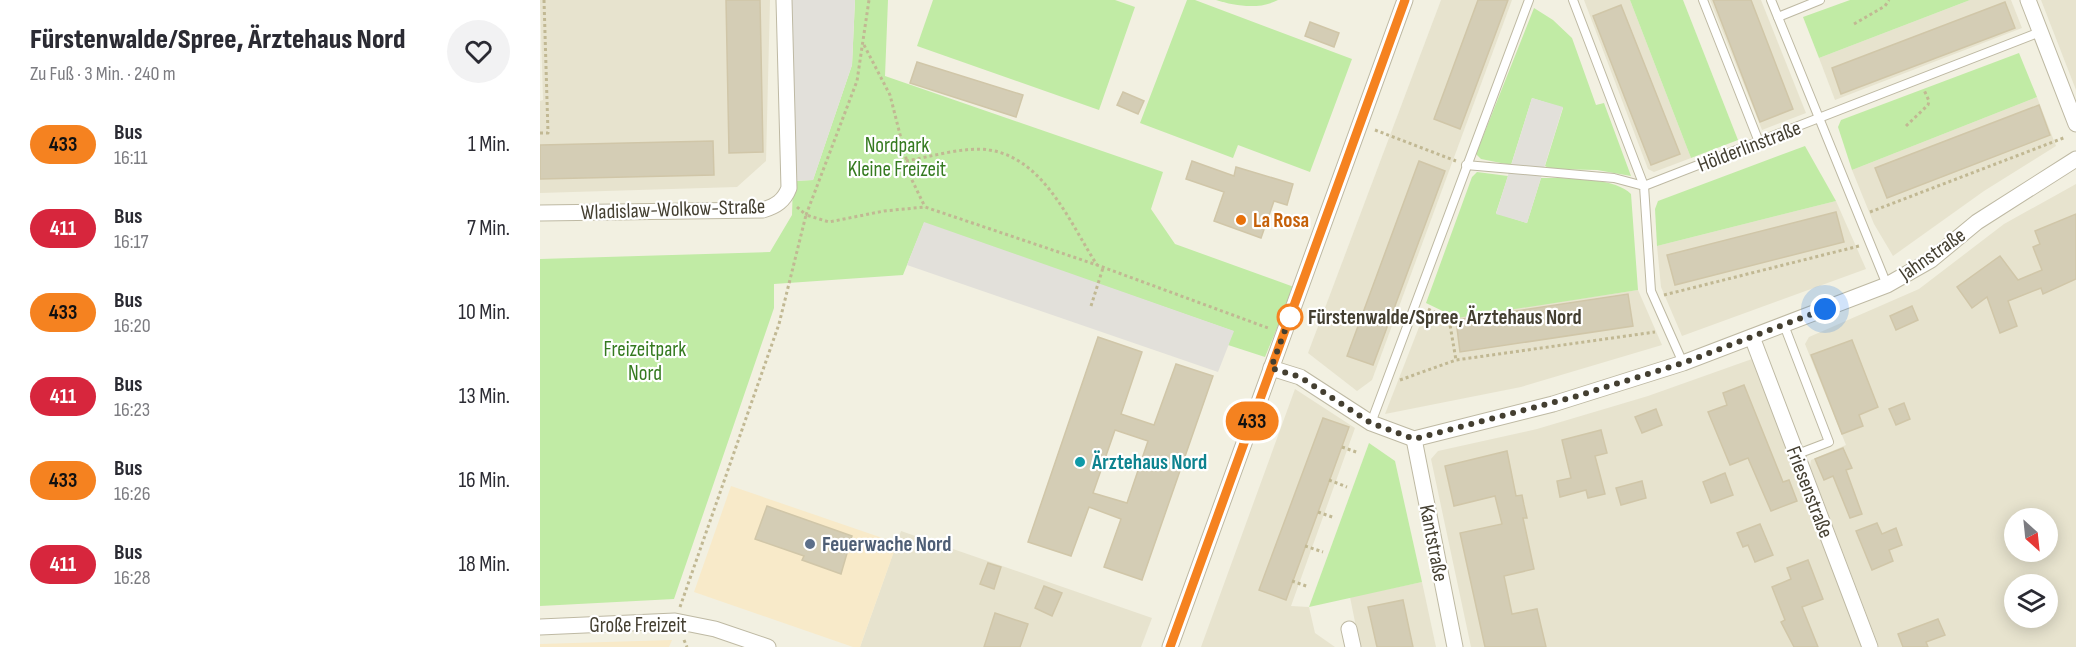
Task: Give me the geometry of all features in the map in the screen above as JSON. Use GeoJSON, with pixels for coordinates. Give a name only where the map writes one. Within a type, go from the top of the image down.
{"type":"FeatureCollection","features":[{"type":"Feature","properties":{"kind":"street","name":"Wladislaw-Wolkow-Straße"},"geometry":{"type":"LineString","coordinates":[[540,213],[764,210],[776,206],[786,197],[789,189],[784,0]]}},
{"type":"Feature","properties":{"kind":"street"},"geometry":{"type":"LineString","coordinates":[[1170,647],[1405,0]]}},
{"type":"Feature","properties":{"kind":"street"},"geometry":{"type":"LineString","coordinates":[[2028,0],[2076,124]]}},
{"type":"Feature","properties":{"kind":"street","name":"Jahnstraße"},"geometry":{"type":"LineString","coordinates":[[1414,439],[1553,404],[1683,363],[1887,285],[1931,260],[1977,222],[2076,159]]}},
{"type":"Feature","properties":{"kind":"street","name":"Friesenstraße"},"geometry":{"type":"LineString","coordinates":[[1752,337],[1870,647]]}},
{"type":"Feature","properties":{"kind":"street"},"geometry":{"type":"LineString","coordinates":[[1271,368],[1300,377],[1371,423],[1414,439]]}},
{"type":"Feature","properties":{"kind":"street","name":"Kantstraße"},"geometry":{"type":"LineString","coordinates":[[1414,439],[1455,647]]}},
{"type":"Feature","properties":{"kind":"street","name":"Große Freizeit"},"geometry":{"type":"LineString","coordinates":[[540,627],[675,621],[715,629],[768,647]]}},
{"type":"Feature","properties":{"kind":"street"},"geometry":{"type":"LineString","coordinates":[[1349,629],[1353,647]]}},
{"type":"Feature","properties":{"kind":"lane"},"geometry":{"type":"LineString","coordinates":[[1371,423],[1529,0]]}},
{"type":"Feature","properties":{"kind":"lane"},"geometry":{"type":"LineString","coordinates":[[1573,0],[1644,186],[1648,272],[1654,298],[1683,363]]}},
{"type":"Feature","properties":{"kind":"lane"},"geometry":{"type":"LineString","coordinates":[[1703,0],[1759,142]]}},
{"type":"Feature","properties":{"kind":"lane"},"geometry":{"type":"LineString","coordinates":[[1771,0],[1887,285]]}},
{"type":"Feature","properties":{"kind":"lane"},"geometry":{"type":"LineString","coordinates":[[1778,17],[1820,0]]}},
{"type":"Feature","properties":{"kind":"lane","name":"Hölderlinstraße"},"geometry":{"type":"LineString","coordinates":[[1644,186],[2040,32]]}},
{"type":"Feature","properties":{"kind":"lane"},"geometry":{"type":"LineString","coordinates":[[1466,165],[1614,178],[1644,186]]}},
{"type":"Feature","properties":{"kind":"lane"},"geometry":{"type":"LineString","coordinates":[[1784,325],[1829,442],[1796,455]]}},
{"type":"Feature","properties":{"kind":"path"},"geometry":{"type":"LineString","coordinates":[[540,133],[548,133],[544,0]]}},
{"type":"Feature","properties":{"kind":"path"},"geometry":{"type":"LineString","coordinates":[[675,621],[779,324],[806,215],[857,81],[864,45],[868,0]]}},
{"type":"Feature","properties":{"kind":"path"},"geometry":{"type":"LineString","coordinates":[[1854,24],[1885,6],[1889,0]]}},
{"type":"Feature","properties":{"kind":"path"},"geometry":{"type":"LineString","coordinates":[[864,45],[890,95],[911,178],[925,207]]}},
{"type":"Feature","properties":{"kind":"path"},"geometry":{"type":"LineString","coordinates":[[1906,126],[1929,101],[1920,80]]}},
{"type":"Feature","properties":{"kind":"path"},"geometry":{"type":"LineString","coordinates":[[1360,125],[1466,165]]}},
{"type":"Feature","properties":{"kind":"path"},"geometry":{"type":"LineString","coordinates":[[1859,216],[2076,133]]}},
{"type":"Feature","properties":{"kind":"path"},"geometry":{"type":"LineString","coordinates":[[906,161],[989,149],[1026,163],[1045,184],[1097,265]]}},
{"type":"Feature","properties":{"kind":"path"},"geometry":{"type":"LineString","coordinates":[[786,197],[806,215],[829,222],[884,211],[925,207],[1097,265],[1283,335]]}},
{"type":"Feature","properties":{"kind":"path"},"geometry":{"type":"LineString","coordinates":[[1654,298],[1870,243]]}},
{"type":"Feature","properties":{"kind":"path"},"geometry":{"type":"LineString","coordinates":[[1091,306],[1103,268]]}},
{"type":"Feature","properties":{"kind":"path"},"geometry":{"type":"LineString","coordinates":[[1415,303],[1449,320],[1456,360]]}},
{"type":"Feature","properties":{"kind":"path"},"geometry":{"type":"LineString","coordinates":[[1384,386],[1456,360],[1670,330]]}},
{"type":"Feature","properties":{"kind":"path"},"geometry":{"type":"LineString","coordinates":[[1342,447],[1359,453]]}},
{"type":"Feature","properties":{"kind":"path"},"geometry":{"type":"LineString","coordinates":[[1329,480],[1347,487]]}},
{"type":"Feature","properties":{"kind":"path"},"geometry":{"type":"LineString","coordinates":[[1318,512],[1335,518]]}},
{"type":"Feature","properties":{"kind":"path"},"geometry":{"type":"LineString","coordinates":[[1305,546],[1323,552]]}},
{"type":"Feature","properties":{"kind":"path"},"geometry":{"type":"LineString","coordinates":[[1292,581],[1309,587]]}},
{"type":"Feature","properties":{"kind":"shaded area"},"geometry":{"type":"Polygon","coordinates":[[[540,0],[770,0],[766,161],[737,187],[540,193],[540,101],[543,100],[540,0]]]}},
{"type":"Feature","properties":{"kind":"shaded area"},"geometry":{"type":"Polygon","coordinates":[[[788,0],[855,0],[852,65],[813,180],[793,181],[788,0]]]}},
{"type":"Feature","properties":{"kind":"shaded area"},"geometry":{"type":"Polygon","coordinates":[[[1441,0],[1512,0],[1372,380],[1357,391],[1308,353],[1441,0]]]}},
{"type":"Feature","properties":{"kind":"shaded area"},"geometry":{"type":"Polygon","coordinates":[[[1584,0],[1630,0],[1691,158],[1654,172],[1648,169],[1584,0]]]}},
{"type":"Feature","properties":{"kind":"shaded area"},"geometry":{"type":"Polygon","coordinates":[[[1710,0],[1761,0],[1806,113],[1762,130],[1710,0]]]}},
{"type":"Feature","properties":{"kind":"shaded area"},"geometry":{"type":"Polygon","coordinates":[[[1970,0],[2011,0],[2022,28],[1835,100],[1819,58],[1970,0]]]}},
{"type":"Feature","properties":{"kind":"shaded area"},"geometry":{"type":"Polygon","coordinates":[[[2041,0],[2076,0],[2076,90],[2041,0]]]}},
{"type":"Feature","properties":{"kind":"shaded area"},"geometry":{"type":"Polygon","coordinates":[[[2037,97],[2056,146],[1984,191],[1893,256],[1874,224],[1852,170],[2037,97]]]}},
{"type":"Feature","properties":{"kind":"shaded area"},"geometry":{"type":"Polygon","coordinates":[[[1532,98],[1563,107],[1527,223],[1496,214],[1532,98]]]}},
{"type":"Feature","properties":{"kind":"shaded area"},"geometry":{"type":"Polygon","coordinates":[[[2076,184],[2076,647],[1879,647],[1810,466],[1811,460],[1846,445],[1805,344],[1809,337],[1919,289],[2004,224],[2076,184]]]}},
{"type":"Feature","properties":{"kind":"shaded area"},"geometry":{"type":"Polygon","coordinates":[[[1836,201],[1866,269],[1682,336],[1661,287],[1657,246],[1836,201]]]}},
{"type":"Feature","properties":{"kind":"shaded area"},"geometry":{"type":"Polygon","coordinates":[[[924,222],[1234,331],[1218,372],[907,265],[924,222]]]}},
{"type":"Feature","properties":{"kind":"shaded area"},"geometry":{"type":"Polygon","coordinates":[[[1638,290],[1662,345],[1521,387],[1385,414],[1421,322],[1638,290]]]}},
{"type":"Feature","properties":{"kind":"shaded area"},"geometry":{"type":"Polygon","coordinates":[[[1752,359],[1865,647],[1471,647],[1431,459],[1438,451],[1537,429],[1648,396],[1752,359]]]}},
{"type":"Feature","properties":{"kind":"shaded area"},"geometry":{"type":"Polygon","coordinates":[[[1295,389],[1355,428],[1291,606],[1309,607],[1315,633],[1335,647],[1201,647],[1295,389]]]}},
{"type":"Feature","properties":{"kind":"shaded area"},"geometry":{"type":"Polygon","coordinates":[[[731,486],[897,543],[860,647],[853,647],[694,592],[731,486]]]}},
{"type":"Feature","properties":{"kind":"shaded area"},"geometry":{"type":"Polygon","coordinates":[[[901,531],[1152,618],[1141,647],[860,647],[901,531]]]}},
{"type":"Feature","properties":{"kind":"shaded area"},"geometry":{"type":"Polygon","coordinates":[[[1422,582],[1436,647],[1360,647],[1350,597],[1422,582]]]}},
{"type":"Feature","properties":{"kind":"shaded area"},"geometry":{"type":"Polygon","coordinates":[[[672,640],[669,647],[540,647],[540,644],[672,640]]]}},
{"type":"Feature","properties":{"kind":"green space"},"geometry":{"type":"Polygon","coordinates":[[[855,0],[888,0],[885,76],[1163,172],[1151,209],[1175,244],[1294,287],[1265,357],[1228,345],[1233,331],[924,223],[903,275],[774,284],[774,308],[674,599],[540,606],[540,259],[770,252],[792,215],[793,181],[813,180],[852,65],[855,0]]]}},
{"type":"Feature","properties":{"kind":"green space"},"geometry":{"type":"Polygon","coordinates":[[[933,0],[1115,0],[1135,7],[1099,110],[917,46],[933,0]]]}},
{"type":"Feature","properties":{"kind":"green space"},"geometry":{"type":"Polygon","coordinates":[[[1187,0],[1195,0],[1352,59],[1310,172],[1238,145],[1233,158],[1140,123],[1187,0]]]}},
{"type":"Feature","properties":{"kind":"green space"},"geometry":{"type":"Polygon","coordinates":[[[1216,0],[1278,0],[1263,5],[1247,6],[1216,0]]]}},
{"type":"Feature","properties":{"kind":"green space"},"geometry":{"type":"Polygon","coordinates":[[[1630,0],[1683,0],[1738,140],[1691,158],[1630,0]]]}},
{"type":"Feature","properties":{"kind":"green space"},"geometry":{"type":"Polygon","coordinates":[[[1850,0],[1970,0],[1819,58],[1803,17],[1850,0]]]}},
{"type":"Feature","properties":{"kind":"green space"},"geometry":{"type":"Polygon","coordinates":[[[1534,8],[1553,20],[1572,38],[1596,105],[1604,103],[1631,176],[1597,170],[1551,169],[1545,166],[1563,108],[1532,98],[1511,165],[1481,159],[1476,154],[1534,8]]]}},
{"type":"Feature","properties":{"kind":"green space"},"geometry":{"type":"Polygon","coordinates":[[[2019,53],[2037,97],[1852,170],[1838,127],[1841,120],[2019,53]]]}},
{"type":"Feature","properties":{"kind":"green space"},"geometry":{"type":"Polygon","coordinates":[[[1805,146],[1836,201],[1657,246],[1655,209],[1658,201],[1805,146]]]}},
{"type":"Feature","properties":{"kind":"green space"},"geometry":{"type":"Polygon","coordinates":[[[1477,172],[1508,176],[1496,213],[1527,223],[1541,178],[1602,181],[1623,188],[1631,194],[1638,290],[1457,318],[1426,303],[1472,177],[1477,172]]]}},
{"type":"Feature","properties":{"kind":"green space"},"geometry":{"type":"Polygon","coordinates":[[[1369,443],[1395,461],[1422,582],[1309,607],[1369,443]]]}},
{"type":"Feature","properties":{"kind":"building"},"geometry":{"type":"Polygon","coordinates":[[[726,0],[760,0],[763,152],[729,153],[726,0]]]}},
{"type":"Feature","properties":{"kind":"building"},"geometry":{"type":"Polygon","coordinates":[[[1478,0],[1508,0],[1460,129],[1434,119],[1478,0]]]}},
{"type":"Feature","properties":{"kind":"building"},"geometry":{"type":"Polygon","coordinates":[[[1713,0],[1751,0],[1793,109],[1760,122],[1713,0]]]}},
{"type":"Feature","properties":{"kind":"building"},"geometry":{"type":"Polygon","coordinates":[[[2005,2],[2015,28],[1841,94],[1832,68],[2005,2]]]}},
{"type":"Feature","properties":{"kind":"building"},"geometry":{"type":"Polygon","coordinates":[[[1621,5],[1680,154],[1651,165],[1593,16],[1621,5]]]}},
{"type":"Feature","properties":{"kind":"building"},"geometry":{"type":"Polygon","coordinates":[[[1310,22],[1339,33],[1334,47],[1305,36],[1310,22]]]}},
{"type":"Feature","properties":{"kind":"building"},"geometry":{"type":"Polygon","coordinates":[[[917,62],[1023,95],[1016,117],[910,83],[917,62]]]}},
{"type":"Feature","properties":{"kind":"building"},"geometry":{"type":"Polygon","coordinates":[[[1123,92],[1144,101],[1138,114],[1117,105],[1123,92]]]}},
{"type":"Feature","properties":{"kind":"building"},"geometry":{"type":"Polygon","coordinates":[[[2039,105],[2050,135],[1887,198],[1875,168],[2039,105]]]}},
{"type":"Feature","properties":{"kind":"building"},"geometry":{"type":"Polygon","coordinates":[[[713,141],[714,175],[540,179],[540,145],[713,141]]]}},
{"type":"Feature","properties":{"kind":"building"},"geometry":{"type":"Polygon","coordinates":[[[1192,161],[1234,176],[1236,167],[1293,184],[1287,205],[1274,201],[1261,238],[1214,221],[1224,192],[1186,179],[1192,161]]]}},
{"type":"Feature","properties":{"kind":"building"},"geometry":{"type":"Polygon","coordinates":[[[1419,161],[1445,171],[1373,365],[1347,356],[1419,161]]]}},
{"type":"Feature","properties":{"kind":"building"},"geometry":{"type":"Polygon","coordinates":[[[1836,212],[1844,242],[1675,285],[1667,255],[1836,212]]]}},
{"type":"Feature","properties":{"kind":"building"},"geometry":{"type":"Polygon","coordinates":[[[2076,214],[2076,279],[2043,294],[2041,288],[2008,301],[2017,326],[2000,333],[1987,297],[1972,308],[1957,287],[2000,256],[2018,280],[2042,270],[2033,247],[2040,244],[2035,231],[2076,214]]]}},
{"type":"Feature","properties":{"kind":"building"},"geometry":{"type":"Polygon","coordinates":[[[1628,294],[1633,326],[1460,352],[1456,320],[1628,294]]]}},
{"type":"Feature","properties":{"kind":"building"},"geometry":{"type":"Polygon","coordinates":[[[1912,306],[1918,320],[1896,330],[1890,316],[1912,306]]]}},
{"type":"Feature","properties":{"kind":"building"},"geometry":{"type":"Polygon","coordinates":[[[1098,337],[1142,352],[1121,414],[1154,425],[1176,364],[1213,376],[1142,580],[1104,567],[1121,519],[1089,507],[1071,556],[1028,542],[1098,337]],[[1115,430],[1093,493],[1127,503],[1148,441],[1115,430]]]}},
{"type":"Feature","properties":{"kind":"building"},"geometry":{"type":"Polygon","coordinates":[[[1852,340],[1878,407],[1859,415],[1863,426],[1842,434],[1811,355],[1852,340]]]}},
{"type":"Feature","properties":{"kind":"building"},"geometry":{"type":"Polygon","coordinates":[[[1744,385],[1783,482],[1789,480],[1797,501],[1771,511],[1748,458],[1730,465],[1708,412],[1727,405],[1723,393],[1744,385]]]}},
{"type":"Feature","properties":{"kind":"building"},"geometry":{"type":"Polygon","coordinates":[[[1904,403],[1910,419],[1896,425],[1889,409],[1904,403]]]}},
{"type":"Feature","properties":{"kind":"building"},"geometry":{"type":"Polygon","coordinates":[[[1656,409],[1662,425],[1642,433],[1635,417],[1656,409]]]}},
{"type":"Feature","properties":{"kind":"building"},"geometry":{"type":"Polygon","coordinates":[[[1323,418],[1349,427],[1286,600],[1259,590],[1323,418]]]}},
{"type":"Feature","properties":{"kind":"building"},"geometry":{"type":"Polygon","coordinates":[[[1601,430],[1607,453],[1595,456],[1605,494],[1588,498],[1586,490],[1560,497],[1557,481],[1571,478],[1562,440],[1601,430]]]}},
{"type":"Feature","properties":{"kind":"building"},"geometry":{"type":"Polygon","coordinates":[[[1843,448],[1852,468],[1846,470],[1862,514],[1850,518],[1833,476],[1824,480],[1815,459],[1843,448]]]}},
{"type":"Feature","properties":{"kind":"building"},"geometry":{"type":"Polygon","coordinates":[[[1507,451],[1516,496],[1522,495],[1527,518],[1523,518],[1534,569],[1504,576],[1512,614],[1537,609],[1546,647],[1485,647],[1460,533],[1502,524],[1495,496],[1454,506],[1445,466],[1507,451]]]}},
{"type":"Feature","properties":{"kind":"building"},"geometry":{"type":"Polygon","coordinates":[[[1725,473],[1733,495],[1711,503],[1703,482],[1725,473]]]}},
{"type":"Feature","properties":{"kind":"building"},"geometry":{"type":"Polygon","coordinates":[[[1642,481],[1646,498],[1621,505],[1616,488],[1642,481]]]}},
{"type":"Feature","properties":{"kind":"building","name":"Feuerwache Nord"},"geometry":{"type":"Polygon","coordinates":[[[767,506],[852,536],[841,574],[802,560],[804,556],[755,539],[767,506]]]}},
{"type":"Feature","properties":{"kind":"building"},"geometry":{"type":"Polygon","coordinates":[[[1877,523],[1882,534],[1896,528],[1902,545],[1889,550],[1893,561],[1872,570],[1856,531],[1877,523]]]}},
{"type":"Feature","properties":{"kind":"building"},"geometry":{"type":"Polygon","coordinates":[[[1760,524],[1773,555],[1755,562],[1748,545],[1743,547],[1737,533],[1760,524]]]}},
{"type":"Feature","properties":{"kind":"building"},"geometry":{"type":"Polygon","coordinates":[[[1808,560],[1823,599],[1802,607],[1818,647],[1794,647],[1781,622],[1785,620],[1772,587],[1791,579],[1787,568],[1808,560]]]}},
{"type":"Feature","properties":{"kind":"building"},"geometry":{"type":"Polygon","coordinates":[[[988,563],[1001,567],[994,589],[980,584],[988,563]]]}},
{"type":"Feature","properties":{"kind":"building"},"geometry":{"type":"Polygon","coordinates":[[[1044,586],[1062,593],[1052,616],[1035,608],[1044,586]]]}},
{"type":"Feature","properties":{"kind":"building"},"geometry":{"type":"Polygon","coordinates":[[[1403,600],[1413,647],[1377,647],[1368,607],[1403,600]]]}},
{"type":"Feature","properties":{"kind":"building"},"geometry":{"type":"Polygon","coordinates":[[[995,613],[1028,624],[1020,647],[984,647],[995,613]]]}},
{"type":"Feature","properties":{"kind":"building"},"geometry":{"type":"Polygon","coordinates":[[[1938,619],[1945,635],[1926,642],[1928,647],[1903,647],[1898,634],[1938,619]]]}},
{"type":"Feature","properties":{"kind":"bus line","name":"433"},"geometry":{"type":"LineString","coordinates":[[1170,647],[1405,0]]}},
{"type":"Feature","properties":{"kind":"place","name":"La Rosa"},"geometry":{"type":"Point","coordinates":[1241,220]}},
{"type":"Feature","properties":{"kind":"place","name":"Fürstenwalde/Spree, Ärztehaus Nord"},"geometry":{"type":"Point","coordinates":[1290,317]}},
{"type":"Feature","properties":{"kind":"place","name":"Ärztehaus Nord"},"geometry":{"type":"Point","coordinates":[1080,462]}},
{"type":"Feature","properties":{"kind":"place","name":"Feuerwache Nord"},"geometry":{"type":"Point","coordinates":[810,544]}},
{"type":"Feature","properties":{"kind":"route"},"geometry":{"type":"LineString","coordinates":[[1290,317],[1291,314],[1271,368],[1300,377],[1371,423],[1414,439],[1553,404],[1683,363],[1825,309]]}},
{"type":"Feature","properties":{"kind":"park label","name":"Nordpark Kleine Freizeit"},"geometry":{"type":"Point","coordinates":[897,157]}},
{"type":"Feature","properties":{"kind":"park label","name":"Freizeitpark Nord"},"geometry":{"type":"Point","coordinates":[645,361]}}]}
